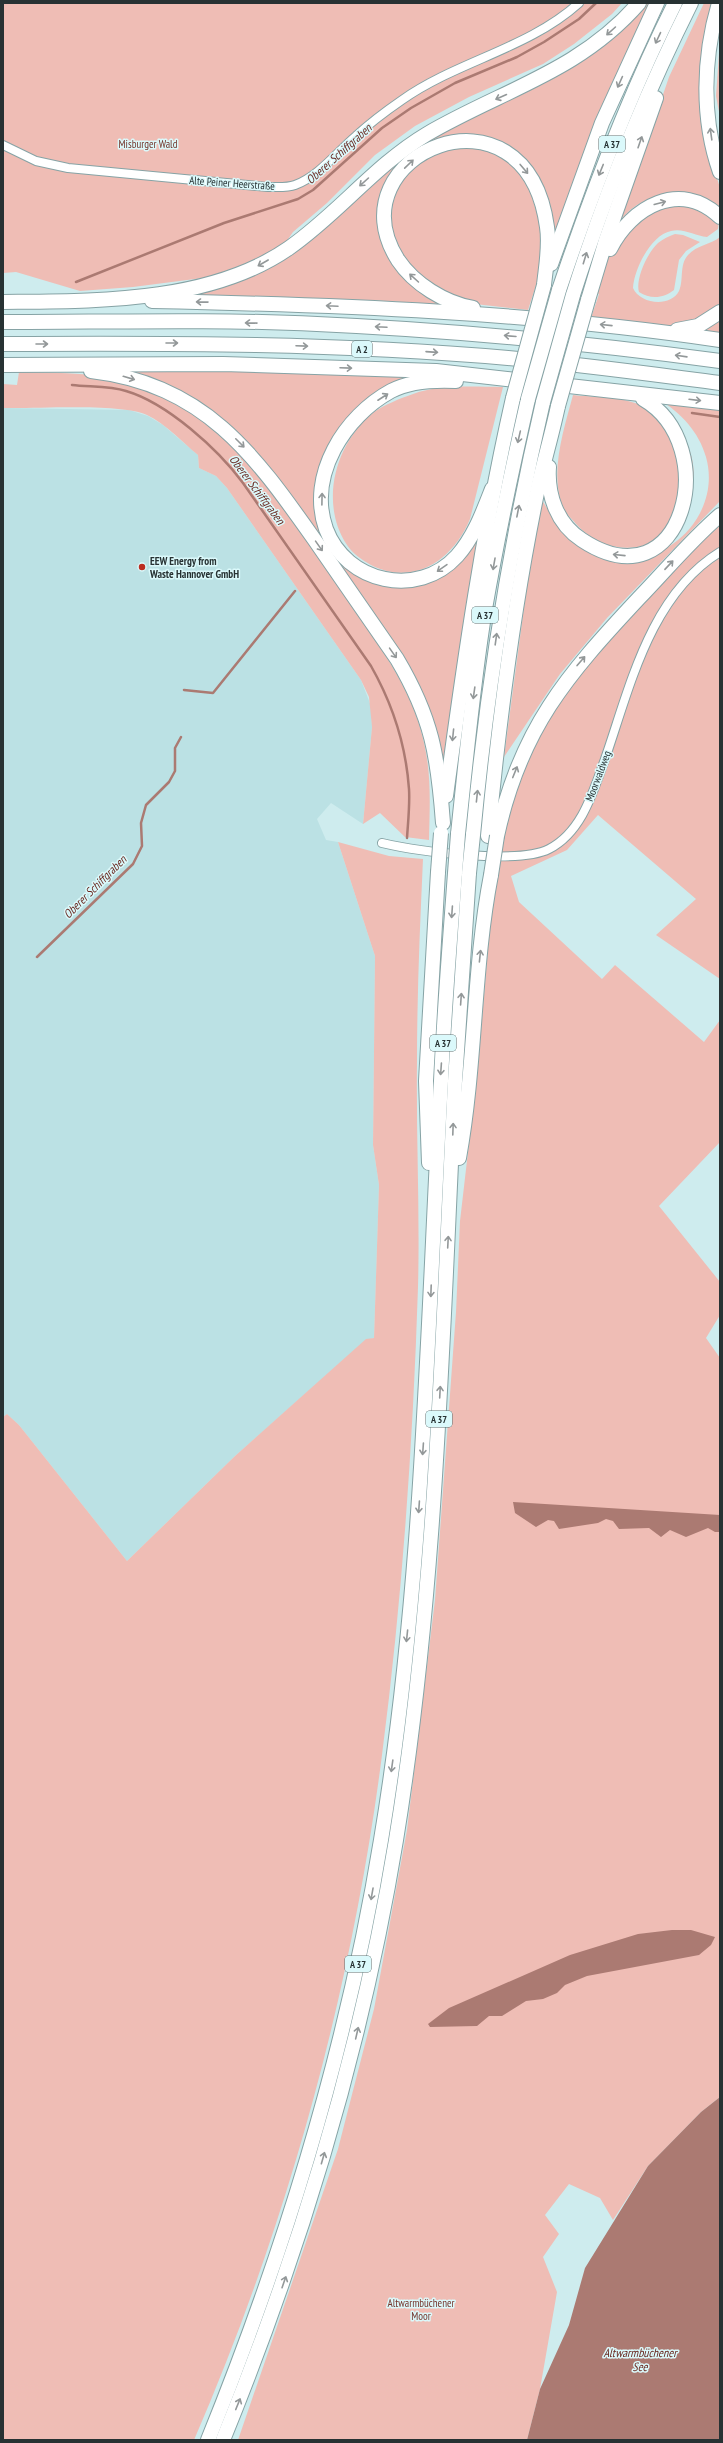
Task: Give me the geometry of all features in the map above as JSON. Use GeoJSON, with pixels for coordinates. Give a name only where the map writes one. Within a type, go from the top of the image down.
{"type":"FeatureCollection","features":[{"type":"Feature","properties":{"kind":"highway"},"geometry":{"type":"LineString","coordinates":[[81,300],[179,291],[224,280],[258,266],[289,248],[405,149],[467,112],[530,84],[576,59],[603,38],[639,3]]}},
{"type":"Feature","properties":{"kind":"highway"},"geometry":{"type":"LineString","coordinates":[[433,1252],[426,1081],[438,872],[455,719],[492,489],[512,398],[544,284],[602,123],[657,3]]}},
{"type":"Feature","properties":{"kind":"highway","name":"A 37"},"geometry":{"type":"LineString","coordinates":[[208,2440],[243,2355],[292,2217],[340,2044],[369,1908],[382,1838],[401,1702],[414,1568],[429,1351],[441,1080],[458,834],[470,720],[485,609],[508,488],[528,399],[559,290],[593,192],[620,124],[675,3]]}},
{"type":"Feature","properties":{"kind":"highway","name":"A 37"},"geometry":{"type":"LineString","coordinates":[[223,2440],[256,2359],[307,2215],[354,2045],[384,1908],[396,1838],[416,1696],[428,1569],[450,1210],[455,1080],[469,874],[484,721],[500,612],[523,488],[543,402],[573,295],[606,198],[657,75],[691,3]]}},
{"type":"Feature","properties":{"kind":"highway"},"geometry":{"type":"LineString","coordinates":[[719,3],[711,38],[707,101],[713,146],[720,172]]}},
{"type":"Feature","properties":{"kind":"highway"},"geometry":{"type":"LineString","coordinates":[[450,1210],[467,1116],[485,904],[493,836],[499,723],[514,614],[538,488],[558,406],[588,300],[680,26]]}},
{"type":"Feature","properties":{"kind":"highway"},"geometry":{"type":"LineString","coordinates":[[510,315],[469,308],[446,299],[415,279],[403,267],[392,251],[387,236],[385,220],[386,203],[391,188],[409,163],[436,146],[464,141],[488,144],[512,157],[532,178],[544,210],[548,242],[544,284]]}},
{"type":"Feature","properties":{"kind":"highway"},"geometry":{"type":"LineString","coordinates":[[593,286],[616,237],[627,222],[641,211],[655,203],[686,200],[699,204],[720,217]]}},
{"type":"Feature","properties":{"kind":"highway"},"geometry":{"type":"LineString","coordinates":[[3,302],[81,300],[303,305],[510,315],[645,329],[720,340]]}},
{"type":"Feature","properties":{"kind":"highway"},"geometry":{"type":"LineString","coordinates":[[645,329],[681,330],[698,326],[720,312]]}},
{"type":"Feature","properties":{"kind":"highway","name":"A 2"},"geometry":{"type":"LineString","coordinates":[[3,322],[323,324],[510,336],[616,347],[720,361]]}},
{"type":"Feature","properties":{"kind":"highway","name":"A 2"},"geometry":{"type":"LineString","coordinates":[[3,344],[222,343],[406,350],[509,358],[720,383]]}},
{"type":"Feature","properties":{"kind":"highway"},"geometry":{"type":"LineString","coordinates":[[35,364],[102,372],[130,378],[153,387],[194,407],[213,420],[253,457],[284,497],[397,658],[412,683],[423,708],[437,756],[442,828]]}},
{"type":"Feature","properties":{"kind":"highway"},"geometry":{"type":"LineString","coordinates":[[3,365],[230,364],[436,371],[720,403]]}},
{"type":"Feature","properties":{"kind":"highway"},"geometry":{"type":"LineString","coordinates":[[492,489],[475,528],[457,556],[441,570],[422,578],[404,581],[374,576],[350,562],[332,541],[326,528],[321,498],[329,461],[337,442],[353,421],[371,404],[392,391],[411,384],[437,380],[506,380]]}},
{"type":"Feature","properties":{"kind":"highway"},"geometry":{"type":"LineString","coordinates":[[570,386],[720,390]]}},
{"type":"Feature","properties":{"kind":"highway"},"geometry":{"type":"LineString","coordinates":[[628,393],[658,404],[671,412],[686,428]]}},
{"type":"Feature","properties":{"kind":"highway"},"geometry":{"type":"LineString","coordinates":[[554,425],[548,483],[551,498],[568,528],[578,538],[608,554],[639,555],[657,551],[672,542],[693,521]]}},
{"type":"Feature","properties":{"kind":"highway"},"geometry":{"type":"LineString","coordinates":[[493,836],[521,758],[552,700],[573,671],[600,640],[700,532],[720,515]]}},
{"type":"Feature","properties":{"kind":"street","name":"Alte Peiner Heerstraße"},"geometry":{"type":"LineString","coordinates":[[3,145],[36,161],[68,168],[268,187],[294,185],[314,174],[357,135],[402,100],[453,71],[532,36],[564,16],[579,3]]}},
{"type":"Feature","properties":{"kind":"street","name":"Moorwaldweg"},"geometry":{"type":"LineString","coordinates":[[382,842],[427,850],[516,857],[537,854],[550,849],[569,833],[579,821],[590,800],[631,684],[657,623],[682,586],[700,568],[720,552]]}},
{"type":"Feature","properties":{"kind":"shaded area"},"geometry":{"type":"Polygon","coordinates":[[[3,408],[129,410],[148,416],[163,425],[198,455],[199,468],[216,476],[227,488],[361,680],[371,706],[372,727],[363,824],[331,803],[317,819],[326,840],[338,842],[375,956],[373,1145],[379,1185],[374,1338],[366,1340],[235,1456],[127,1561],[19,1425],[7,1414],[3,1417],[3,408]]]}},
{"type":"Feature","properties":{"kind":"green space","name":"Misburger Wald"},"geometry":{"type":"Polygon","coordinates":[[[3,3],[622,3],[612,14],[574,44],[543,64],[469,97],[415,126],[375,155],[327,203],[293,232],[286,242],[255,263],[226,275],[133,287],[80,291],[16,272],[3,273],[3,3]]]}},
{"type":"Feature","properties":{"kind":"green space"},"geometry":{"type":"Polygon","coordinates":[[[645,3],[651,3],[587,146],[555,233],[532,172],[464,135],[432,142],[405,160],[382,232],[438,304],[368,300],[181,297],[222,287],[362,191],[431,137],[521,93],[645,3]]]}},
{"type":"Feature","properties":{"kind":"green space"},"geometry":{"type":"Polygon","coordinates":[[[704,3],[712,3],[710,155],[720,188],[720,209],[679,199],[667,197],[655,198],[643,202],[632,209],[620,221],[669,77],[704,3]]]}},
{"type":"Feature","properties":{"kind":"green space"},"geometry":{"type":"Polygon","coordinates":[[[720,39],[720,117],[716,96],[720,39]]]}},
{"type":"Feature","properties":{"kind":"green space"},"geometry":{"type":"Polygon","coordinates":[[[471,145],[504,157],[528,183],[543,234],[539,276],[528,310],[475,304],[446,294],[408,267],[391,228],[393,197],[402,179],[427,155],[471,145]]]}},
{"type":"Feature","properties":{"kind":"green space"},"geometry":{"type":"Polygon","coordinates":[[[687,204],[719,221],[718,229],[707,237],[676,230],[664,234],[650,246],[645,254],[634,280],[633,288],[642,298],[648,300],[662,302],[669,300],[679,291],[685,259],[688,255],[695,249],[720,237],[720,306],[706,316],[690,322],[675,325],[641,325],[591,318],[599,294],[596,293],[611,251],[652,209],[687,204]]]}},
{"type":"Feature","properties":{"kind":"green space"},"geometry":{"type":"Polygon","coordinates":[[[675,234],[683,235],[700,242],[686,251],[679,260],[674,290],[666,295],[657,297],[644,295],[639,292],[638,287],[643,266],[654,247],[666,238],[675,234]]]}},
{"type":"Feature","properties":{"kind":"green space"},"geometry":{"type":"Polygon","coordinates":[[[720,317],[720,337],[690,332],[720,317]]]}},
{"type":"Feature","properties":{"kind":"green space"},"geometry":{"type":"Polygon","coordinates":[[[103,367],[410,376],[412,379],[378,395],[318,482],[346,568],[358,575],[387,586],[404,587],[478,536],[479,537],[446,773],[432,722],[240,437],[103,367]]]}},
{"type":"Feature","properties":{"kind":"green space"},"geometry":{"type":"Polygon","coordinates":[[[19,372],[91,375],[115,379],[151,392],[203,419],[230,442],[249,461],[299,527],[386,656],[405,689],[419,724],[426,754],[430,795],[429,840],[405,837],[380,813],[363,824],[372,727],[369,697],[361,680],[227,488],[216,476],[199,468],[198,455],[167,428],[147,415],[134,411],[98,408],[3,408],[3,384],[17,385],[19,372]]]}},
{"type":"Feature","properties":{"kind":"green space"},"geometry":{"type":"Polygon","coordinates":[[[446,387],[503,387],[470,519],[463,534],[453,547],[443,557],[430,566],[417,571],[402,573],[387,571],[371,565],[355,554],[347,545],[339,528],[334,511],[333,493],[335,474],[341,457],[349,440],[360,425],[374,412],[383,407],[423,391],[446,387]]]}},
{"type":"Feature","properties":{"kind":"green space"},"geometry":{"type":"Polygon","coordinates":[[[573,395],[612,398],[639,404],[666,420],[677,430],[686,442],[694,471],[692,487],[685,510],[673,530],[649,544],[623,548],[598,541],[586,534],[564,510],[559,494],[557,480],[559,451],[573,395]]]}},
{"type":"Feature","properties":{"kind":"green space"},"geometry":{"type":"Polygon","coordinates":[[[660,400],[720,406],[720,501],[607,618],[560,674],[504,757],[531,555],[542,500],[560,527],[576,543],[587,550],[599,554],[625,559],[646,557],[666,549],[683,536],[696,520],[705,500],[709,479],[706,457],[699,439],[682,417],[660,400]]]}},
{"type":"Feature","properties":{"kind":"green space","name":"Altwarmbüchener Moor"},"geometry":{"type":"Polygon","coordinates":[[[720,525],[720,979],[656,935],[696,899],[598,815],[567,850],[511,876],[519,902],[602,979],[615,965],[704,1042],[720,1020],[720,1142],[659,1206],[720,1282],[720,1315],[706,1338],[720,1358],[720,2097],[701,2112],[648,2166],[613,2220],[600,2198],[569,2184],[545,2215],[559,2234],[543,2257],[557,2292],[540,2389],[527,2440],[238,2440],[338,2149],[374,2009],[407,1830],[435,1600],[456,1312],[460,1221],[478,1066],[492,902],[501,837],[532,746],[577,674],[704,538],[720,525]]]}},
{"type":"Feature","properties":{"kind":"green space"},"geometry":{"type":"Polygon","coordinates":[[[338,842],[389,856],[423,859],[417,1036],[419,1231],[418,1287],[410,1463],[401,1580],[382,1755],[369,1843],[353,1930],[334,2017],[312,2104],[287,2190],[259,2274],[228,2358],[194,2440],[3,2440],[3,1417],[7,1414],[19,1425],[127,1561],[235,1456],[366,1339],[374,1338],[379,1185],[373,1145],[375,956],[338,842]]]}},
{"type":"Feature","properties":{"kind":"water"},"geometry":{"type":"Polygon","coordinates":[[[513,1502],[720,1515],[720,1532],[715,1532],[708,1528],[686,1537],[670,1530],[661,1537],[649,1528],[619,1529],[613,1521],[606,1519],[598,1523],[559,1529],[554,1521],[548,1520],[536,1527],[515,1513],[513,1502]]]}},
{"type":"Feature","properties":{"kind":"water"},"geometry":{"type":"Polygon","coordinates":[[[672,1930],[691,1930],[715,1937],[711,1945],[699,1955],[587,1976],[565,1985],[557,1993],[543,1999],[526,2001],[502,2016],[489,2016],[477,2026],[430,2027],[428,2024],[449,2008],[570,1955],[638,1934],[672,1930]]]}},
{"type":"Feature","properties":{"kind":"water","name":"Altwarmbüchener See"},"geometry":{"type":"Polygon","coordinates":[[[720,2097],[720,2440],[527,2440],[540,2389],[569,2325],[585,2268],[648,2166],[701,2112],[720,2097]]]}},
{"type":"Feature","properties":{"kind":"waterway","name":"Oberer Schiffgraben"},"geometry":{"type":"LineString","coordinates":[[76,282],[224,223],[298,199],[313,190],[382,128],[411,108],[455,83],[517,57],[544,42],[579,19],[596,3]]}},
{"type":"Feature","properties":{"kind":"waterway","name":"Oberer Schiffgraben"},"geometry":{"type":"LineString","coordinates":[[72,385],[120,389],[142,397],[158,406],[174,416],[206,442],[243,483],[371,666],[379,680],[397,725],[405,757],[409,789],[407,838]]}},
{"type":"Feature","properties":{"kind":"waterway"},"geometry":{"type":"LineString","coordinates":[[692,413],[720,417]]}},
{"type":"Feature","properties":{"kind":"waterway","name":"Oberer Schiffgraben"},"geometry":{"type":"LineString","coordinates":[[184,690],[213,693],[295,591]]}},
{"type":"Feature","properties":{"kind":"waterway","name":"Oberer Schiffgraben"},"geometry":{"type":"LineString","coordinates":[[37,957],[133,864],[142,846],[141,823],[146,805],[169,782],[175,771],[175,748],[181,737]]}},
{"type":"Feature","properties":{"kind":"place","name":"EEW Energy from Waste Hannover GmbH"},"geometry":{"type":"Point","coordinates":[142,567]}}]}
